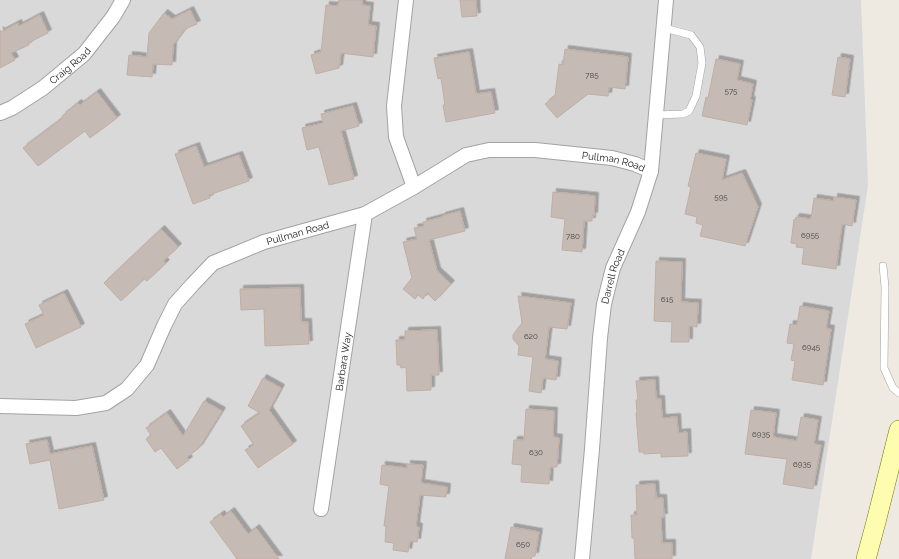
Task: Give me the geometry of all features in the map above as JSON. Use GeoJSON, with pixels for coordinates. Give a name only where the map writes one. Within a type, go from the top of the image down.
{"type":"FeatureCollection","features":[{"type":"Feature","properties":{"kind":"main road"},"geometry":{"type":"LineString","coordinates":[[866,559],[899,430]]}},
{"type":"Feature","properties":{"kind":"street","name":"Craig Road"},"geometry":{"type":"LineString","coordinates":[[0,113],[12,108],[43,88],[84,54],[113,17],[123,0]]}},
{"type":"Feature","properties":{"kind":"street"},"geometry":{"type":"LineString","coordinates":[[406,0],[394,106],[396,137],[414,187]]}},
{"type":"Feature","properties":{"kind":"street","name":"Darrell Road"},"geometry":{"type":"LineString","coordinates":[[582,559],[604,304],[613,268],[638,212],[651,172],[666,0]]}},
{"type":"Feature","properties":{"kind":"street","name":"Pullman Road"},"geometry":{"type":"LineString","coordinates":[[0,406],[76,408],[106,403],[127,389],[147,365],[164,326],[176,304],[213,262],[264,242],[365,214],[414,187],[466,155],[489,150],[535,150],[612,158],[635,164],[651,172]]}},
{"type":"Feature","properties":{"kind":"street","name":"Barbara Way"},"geometry":{"type":"LineString","coordinates":[[321,509],[365,214]]}},
{"type":"Feature","properties":{"kind":"lane"},"geometry":{"type":"LineString","coordinates":[[656,115],[683,114],[689,111],[696,96],[702,63],[700,48],[691,35],[664,28]]}},
{"type":"Feature","properties":{"kind":"lane"},"geometry":{"type":"LineString","coordinates":[[883,266],[884,368],[892,388],[899,392]]}},
{"type":"Feature","properties":{"kind":"shaded area"},"geometry":{"type":"Polygon","coordinates":[[[0,0],[861,0],[868,185],[811,559],[0,559],[0,0]]]}},
{"type":"Feature","properties":{"kind":"building"},"geometry":{"type":"Polygon","coordinates":[[[339,0],[362,0],[362,5],[370,6],[368,25],[376,26],[373,57],[341,53],[339,68],[316,74],[311,55],[321,52],[326,5],[338,6],[339,0]]]}},
{"type":"Feature","properties":{"kind":"building"},"geometry":{"type":"Polygon","coordinates":[[[460,0],[476,0],[477,16],[462,17],[460,0]]]}},
{"type":"Feature","properties":{"kind":"building"},"geometry":{"type":"Polygon","coordinates":[[[190,10],[197,24],[185,29],[173,45],[172,65],[153,64],[152,77],[127,75],[129,55],[147,57],[149,33],[164,13],[172,19],[190,10]]]}},
{"type":"Feature","properties":{"kind":"building"},"geometry":{"type":"Polygon","coordinates":[[[40,15],[48,33],[28,43],[29,45],[11,53],[15,60],[0,68],[0,30],[1,32],[18,23],[19,26],[40,15]]]}},
{"type":"Feature","properties":{"kind":"building"},"geometry":{"type":"Polygon","coordinates":[[[565,49],[628,57],[625,89],[609,87],[608,96],[588,94],[557,118],[545,104],[555,96],[559,64],[563,65],[565,49]]]}},
{"type":"Feature","properties":{"kind":"building"},"geometry":{"type":"Polygon","coordinates":[[[469,52],[476,94],[491,92],[495,113],[446,122],[441,78],[438,79],[434,58],[469,52]]]}},
{"type":"Feature","properties":{"kind":"building"},"geometry":{"type":"Polygon","coordinates":[[[838,57],[850,59],[845,97],[832,95],[838,57]]]}},
{"type":"Feature","properties":{"kind":"building"},"geometry":{"type":"Polygon","coordinates":[[[716,59],[740,64],[737,80],[753,84],[750,100],[752,100],[747,125],[702,116],[706,97],[708,98],[716,59]]]}},
{"type":"Feature","properties":{"kind":"building"},"geometry":{"type":"Polygon","coordinates":[[[97,92],[117,118],[90,138],[85,131],[38,166],[23,148],[63,118],[62,116],[78,103],[80,105],[97,92]]]}},
{"type":"Feature","properties":{"kind":"building"},"geometry":{"type":"Polygon","coordinates":[[[353,106],[359,126],[341,131],[354,179],[329,185],[319,147],[307,150],[302,128],[323,123],[321,114],[353,106]]]}},
{"type":"Feature","properties":{"kind":"building"},"geometry":{"type":"Polygon","coordinates":[[[196,146],[204,167],[239,155],[249,181],[209,195],[210,198],[193,204],[175,154],[196,146]]]}},
{"type":"Feature","properties":{"kind":"building"},"geometry":{"type":"Polygon","coordinates":[[[696,153],[726,159],[722,180],[742,173],[758,207],[745,246],[700,236],[703,225],[696,223],[697,217],[685,214],[691,187],[688,186],[696,153]]]}},
{"type":"Feature","properties":{"kind":"building"},"geometry":{"type":"Polygon","coordinates":[[[553,192],[595,196],[594,216],[592,215],[592,221],[584,221],[582,252],[562,250],[565,219],[551,217],[553,192]]]}},
{"type":"Feature","properties":{"kind":"building"},"geometry":{"type":"Polygon","coordinates":[[[834,197],[856,200],[852,226],[842,224],[836,269],[802,264],[804,248],[796,247],[797,244],[791,243],[794,219],[795,220],[796,217],[811,219],[814,198],[834,201],[834,197]]]}},
{"type":"Feature","properties":{"kind":"building"},"geometry":{"type":"Polygon","coordinates":[[[460,211],[465,231],[429,240],[437,271],[451,284],[435,301],[427,293],[423,299],[418,295],[415,299],[403,289],[412,278],[403,242],[417,239],[414,228],[424,226],[423,222],[460,211]]]}},
{"type":"Feature","properties":{"kind":"building"},"geometry":{"type":"Polygon","coordinates":[[[161,229],[178,247],[163,261],[166,263],[147,281],[144,279],[121,301],[104,283],[161,229]]]}},
{"type":"Feature","properties":{"kind":"building"},"geometry":{"type":"Polygon","coordinates":[[[656,261],[682,262],[681,302],[698,303],[697,327],[689,326],[689,342],[671,342],[672,322],[654,321],[656,261]]]}},
{"type":"Feature","properties":{"kind":"building"},"geometry":{"type":"Polygon","coordinates":[[[300,288],[301,322],[308,322],[309,344],[265,346],[264,309],[241,310],[240,289],[300,288]]]}},
{"type":"Feature","properties":{"kind":"building"},"geometry":{"type":"Polygon","coordinates":[[[64,293],[81,327],[36,348],[25,324],[44,315],[39,305],[64,293]]]}},
{"type":"Feature","properties":{"kind":"building"},"geometry":{"type":"Polygon","coordinates":[[[518,296],[571,303],[567,329],[549,327],[545,359],[558,361],[556,380],[543,378],[541,393],[529,391],[533,357],[518,355],[519,346],[513,339],[513,335],[522,323],[518,296]]]}},
{"type":"Feature","properties":{"kind":"building"},"geometry":{"type":"Polygon","coordinates":[[[800,306],[829,311],[826,328],[831,329],[823,385],[792,380],[795,361],[791,360],[794,344],[787,343],[790,324],[797,325],[800,306]]]}},
{"type":"Feature","properties":{"kind":"building"},"geometry":{"type":"Polygon","coordinates":[[[437,330],[439,375],[431,375],[431,390],[407,391],[406,367],[401,368],[400,365],[397,365],[396,340],[405,340],[405,331],[437,330]]]}},
{"type":"Feature","properties":{"kind":"building"},"geometry":{"type":"Polygon","coordinates":[[[263,378],[281,388],[269,410],[293,444],[258,468],[245,450],[254,445],[241,426],[260,413],[248,406],[263,378]]]}},
{"type":"Feature","properties":{"kind":"building"},"geometry":{"type":"Polygon","coordinates":[[[655,380],[656,399],[661,399],[662,418],[677,417],[678,433],[687,432],[688,456],[661,457],[661,453],[644,454],[643,452],[639,452],[636,413],[636,400],[638,400],[636,381],[655,380]]]}},
{"type":"Feature","properties":{"kind":"building"},"geometry":{"type":"Polygon","coordinates":[[[204,401],[222,411],[199,448],[187,457],[189,460],[177,469],[161,448],[155,452],[146,439],[151,435],[146,428],[167,413],[183,436],[204,401]]]}},
{"type":"Feature","properties":{"kind":"building"},"geometry":{"type":"Polygon","coordinates":[[[526,409],[554,411],[553,437],[559,438],[557,467],[550,467],[549,484],[521,482],[522,465],[512,464],[514,440],[524,440],[526,409]]]}},
{"type":"Feature","properties":{"kind":"building"},"geometry":{"type":"Polygon","coordinates":[[[751,410],[776,413],[773,437],[797,441],[801,417],[818,420],[814,444],[821,445],[813,489],[783,484],[787,459],[745,454],[751,410]]]}},
{"type":"Feature","properties":{"kind":"building"},"geometry":{"type":"Polygon","coordinates":[[[47,440],[50,454],[92,446],[104,500],[59,509],[50,460],[30,464],[26,444],[47,440]]]}},
{"type":"Feature","properties":{"kind":"building"},"geometry":{"type":"Polygon","coordinates":[[[407,464],[423,465],[421,483],[447,487],[446,497],[420,495],[416,526],[419,527],[417,542],[410,541],[408,552],[393,550],[394,543],[385,542],[386,526],[384,526],[389,486],[380,484],[382,465],[407,468],[407,464]]]}},
{"type":"Feature","properties":{"kind":"building"},"geometry":{"type":"Polygon","coordinates":[[[655,484],[656,498],[663,498],[664,517],[661,517],[662,543],[672,543],[672,559],[635,559],[631,515],[637,515],[636,485],[655,484]]]}},
{"type":"Feature","properties":{"kind":"building"},"geometry":{"type":"Polygon","coordinates":[[[231,511],[248,534],[256,528],[279,559],[237,559],[210,522],[221,514],[223,517],[231,511]]]}},
{"type":"Feature","properties":{"kind":"building"},"geometry":{"type":"Polygon","coordinates":[[[511,527],[539,532],[535,556],[532,556],[531,559],[505,559],[511,527]]]}}]}
